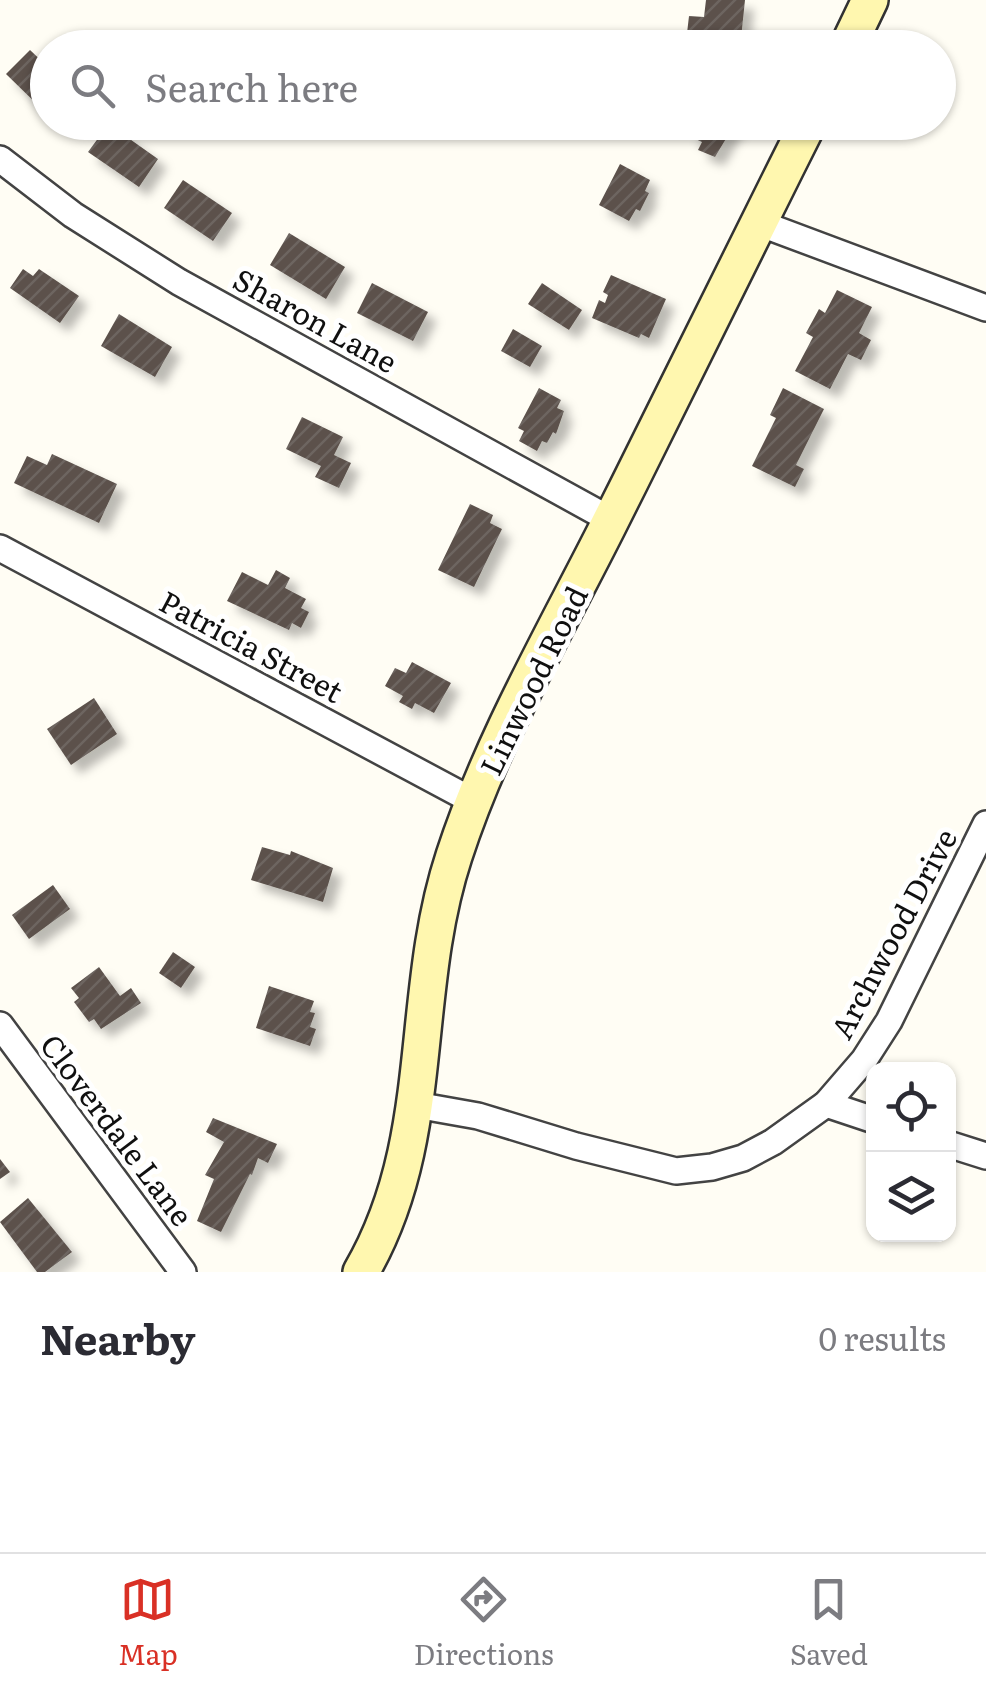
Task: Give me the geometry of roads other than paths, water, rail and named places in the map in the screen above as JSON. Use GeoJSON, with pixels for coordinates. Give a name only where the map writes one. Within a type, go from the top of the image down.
{"type":"FeatureCollection","features":[{"type":"Feature","properties":{"kind":"main road"},"geometry":{"type":"LineString","coordinates":[[856,30],[870,0]]}},
{"type":"Feature","properties":{"kind":"main road","name":"Linwood Road"},"geometry":{"type":"LineString","coordinates":[[361,1272],[400,1183],[416,1105],[435,919],[472,801],[800,140]]}},
{"type":"Feature","properties":{"kind":"street","name":"Sharon Lane"},"geometry":{"type":"LineString","coordinates":[[0,159],[73,215],[180,282],[611,520]]}},
{"type":"Feature","properties":{"kind":"street"},"geometry":{"type":"LineString","coordinates":[[759,223],[986,308]]}},
{"type":"Feature","properties":{"kind":"street","name":"Patricia Street"},"geometry":{"type":"LineString","coordinates":[[0,548],[472,801]]}},
{"type":"Feature","properties":{"kind":"street","name":"Archwood Drive"},"geometry":{"type":"LineString","coordinates":[[416,1105],[478,1116],[676,1171],[712,1168],[742,1158],[773,1142],[826,1104],[864,1060],[889,1021],[986,824]]}},
{"type":"Feature","properties":{"kind":"street","name":"Cloverdale Lane"},"geometry":{"type":"LineString","coordinates":[[0,1026],[183,1272]]}},
{"type":"Feature","properties":{"kind":"street"},"geometry":{"type":"LineString","coordinates":[[826,1104],[866,1117]]}},
{"type":"Feature","properties":{"kind":"street"},"geometry":{"type":"LineString","coordinates":[[956,1147],[986,1156]]}}]}
